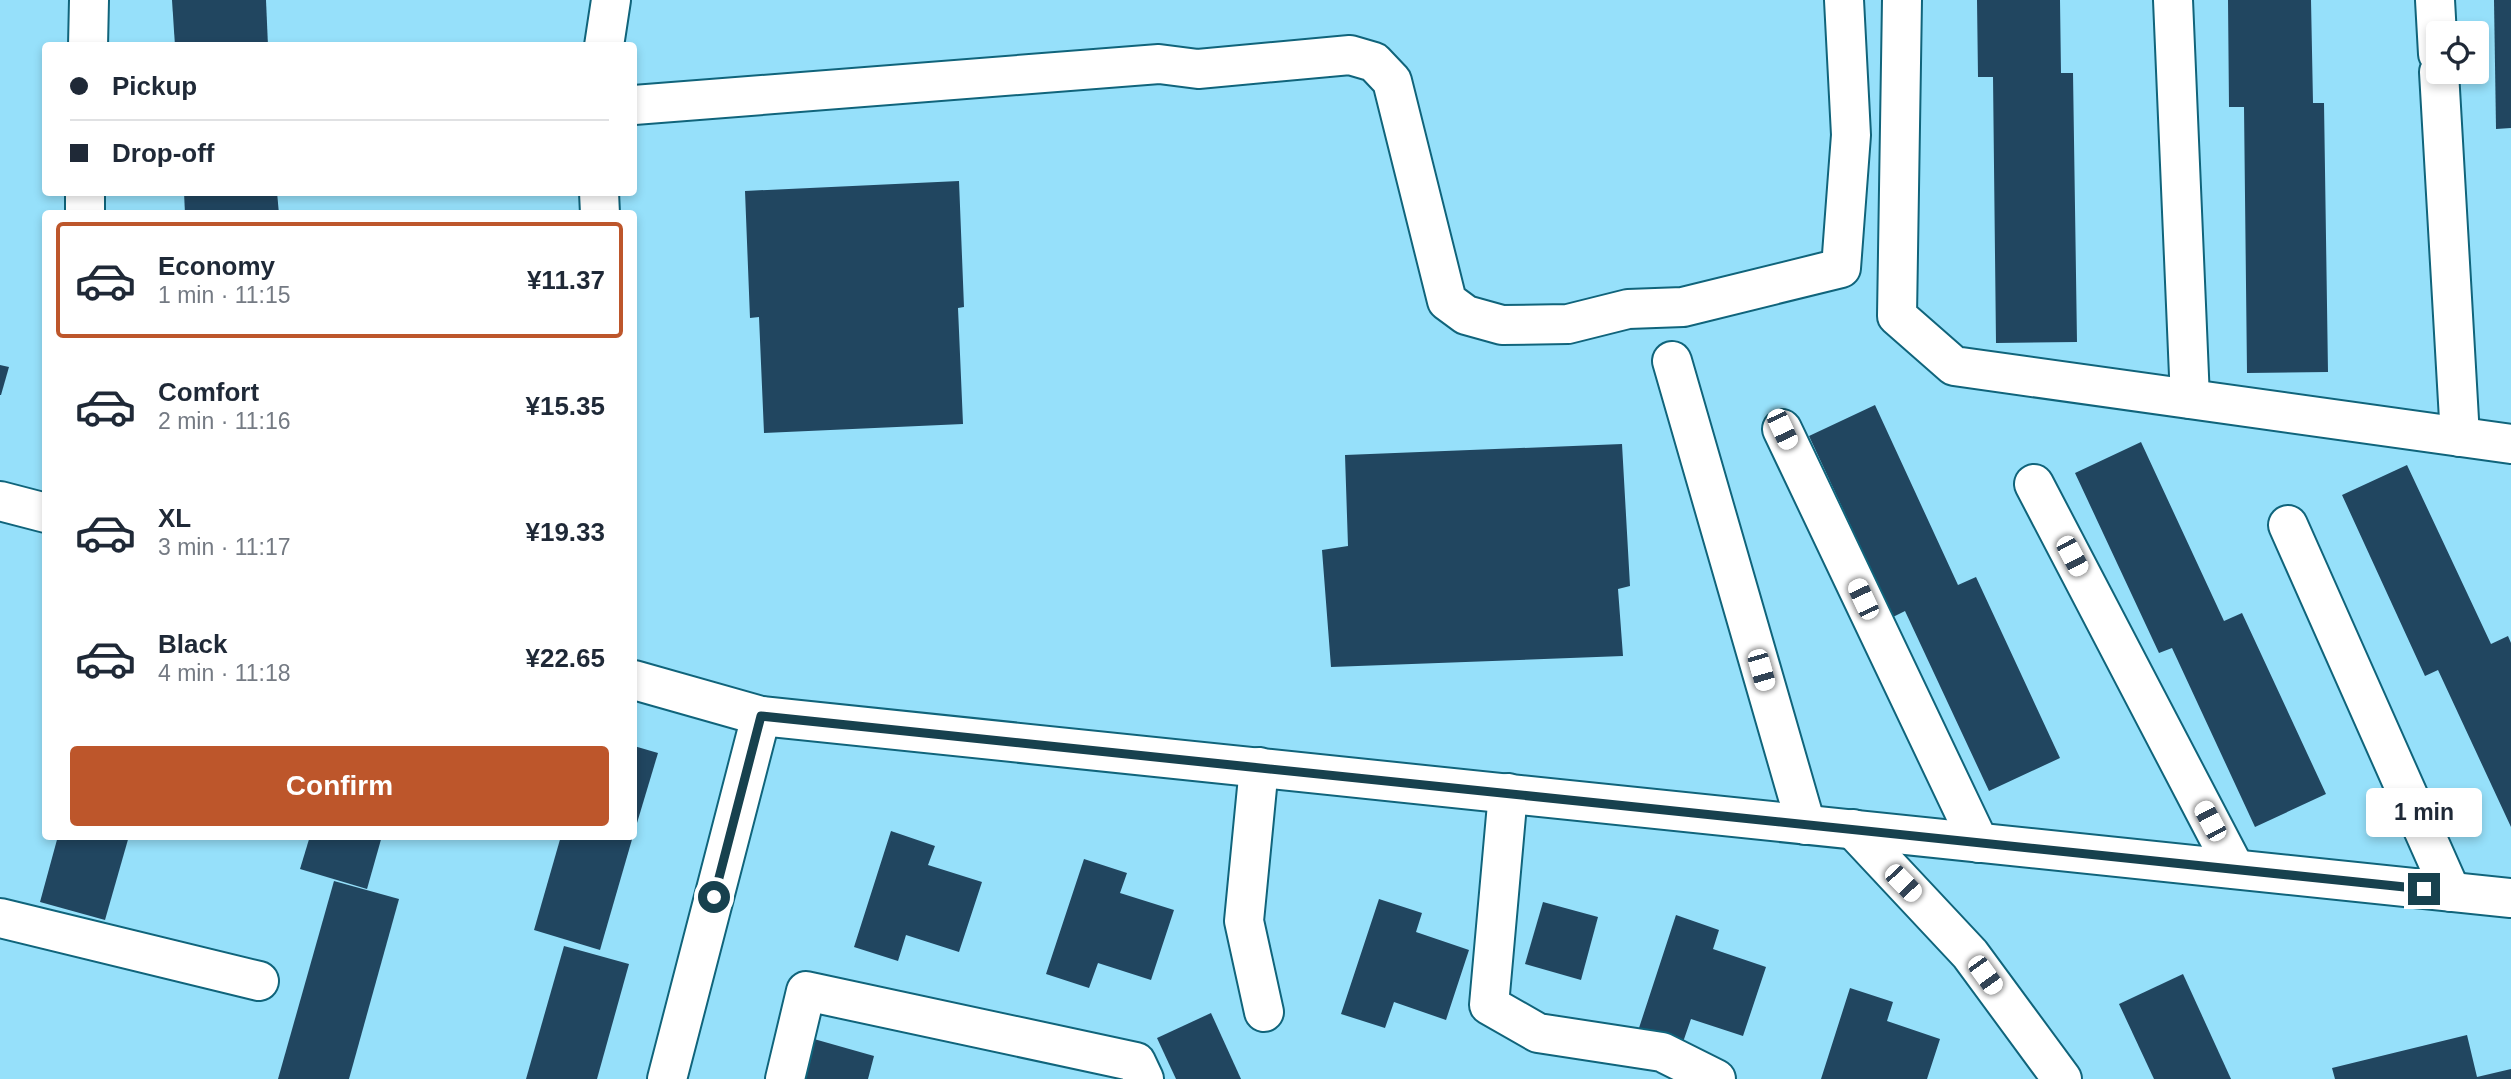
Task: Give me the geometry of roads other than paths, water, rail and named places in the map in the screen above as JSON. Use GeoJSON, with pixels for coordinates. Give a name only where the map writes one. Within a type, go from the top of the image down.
{"type":"FeatureCollection","features":[{"type":"Feature","properties":{"kind":"street"},"geometry":{"type":"LineString","coordinates":[[88,42],[89,0]]}},
{"type":"Feature","properties":{"kind":"street"},"geometry":{"type":"LineString","coordinates":[[605,42],[611,0]]}},
{"type":"Feature","properties":{"kind":"street"},"geometry":{"type":"LineString","coordinates":[[637,105],[1159,64],[1198,69],[1350,55],[1374,62],[1392,81],[1447,301],[1466,315],[1502,325],[1568,324],[1628,309],[1683,307],[1841,268],[1851,135],[1844,0]]}},
{"type":"Feature","properties":{"kind":"street"},"geometry":{"type":"LineString","coordinates":[[1902,0],[1897,316],[1954,366],[2511,444]]}},
{"type":"Feature","properties":{"kind":"street"},"geometry":{"type":"LineString","coordinates":[[2173,0],[2190,399]]}},
{"type":"Feature","properties":{"kind":"street"},"geometry":{"type":"LineString","coordinates":[[2435,0],[2436,21]]}},
{"type":"Feature","properties":{"kind":"street"},"geometry":{"type":"LineString","coordinates":[[2440,84],[2460,437]]}},
{"type":"Feature","properties":{"kind":"street"},"geometry":{"type":"LineString","coordinates":[[1672,361],[1806,825]]}},
{"type":"Feature","properties":{"kind":"street"},"geometry":{"type":"LineString","coordinates":[[1782,429],[1979,843]]}},
{"type":"Feature","properties":{"kind":"street"},"geometry":{"type":"LineString","coordinates":[[2034,484],[2235,869]]}},
{"type":"Feature","properties":{"kind":"street"},"geometry":{"type":"LineString","coordinates":[[0,501],[42,512]]}},
{"type":"Feature","properties":{"kind":"street"},"geometry":{"type":"LineString","coordinates":[[2288,526],[2451,892]]}},
{"type":"Feature","properties":{"kind":"street"},"geometry":{"type":"LineString","coordinates":[[637,681],[761,716],[2511,898]]}},
{"type":"Feature","properties":{"kind":"street"},"geometry":{"type":"LineString","coordinates":[[667,1079],[761,716]]}},
{"type":"Feature","properties":{"kind":"street"},"geometry":{"type":"LineString","coordinates":[[1259,767],[1244,921],[1264,1012]]}},
{"type":"Feature","properties":{"kind":"street"},"geometry":{"type":"LineString","coordinates":[[1508,793],[1489,1005],[1538,1033],[1662,1052],[1716,1079]]}},
{"type":"Feature","properties":{"kind":"street"},"geometry":{"type":"LineString","coordinates":[[1853,829],[1970,954],[2062,1079]]}},
{"type":"Feature","properties":{"kind":"street"},"geometry":{"type":"LineString","coordinates":[[0,918],[260,981]]}},
{"type":"Feature","properties":{"kind":"street"},"geometry":{"type":"LineString","coordinates":[[785,1079],[806,991],[1136,1062],[1144,1079]]}}]}
